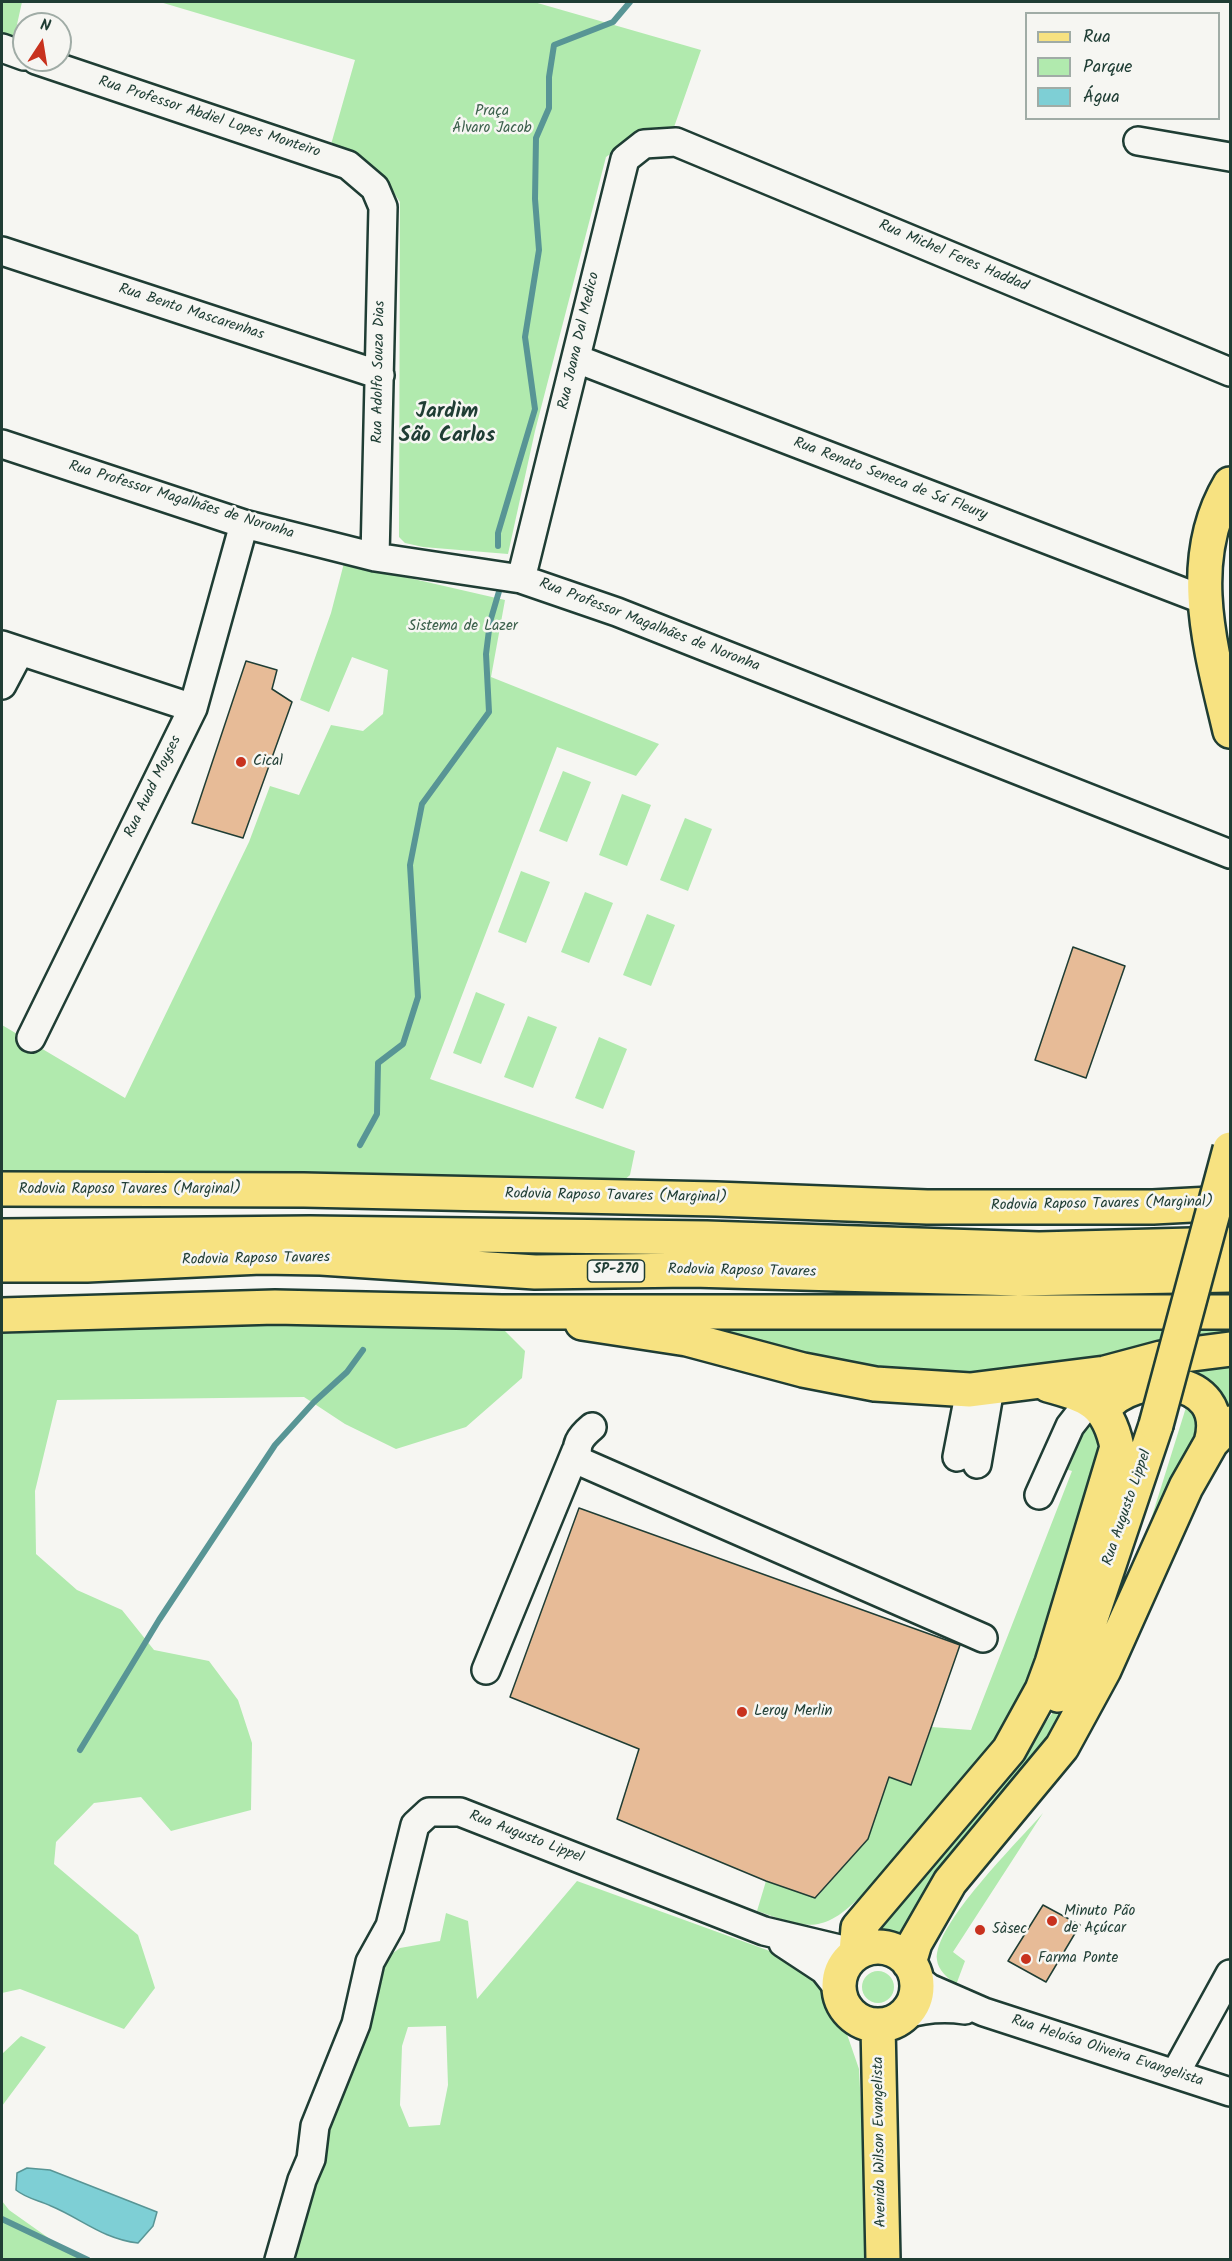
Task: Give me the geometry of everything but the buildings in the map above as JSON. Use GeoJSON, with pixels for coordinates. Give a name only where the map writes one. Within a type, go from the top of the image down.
{"type":"FeatureCollection","features":[{"type":"Feature","properties":{"kind":"main road"},"geometry":{"type":"LineString","coordinates":[[1230,484],[1219,503],[1205,555],[1204,600],[1230,731]]}},
{"type":"Feature","properties":{"kind":"main road"},"geometry":{"type":"LineString","coordinates":[[1154,1432],[1230,1149]]}},
{"type":"Feature","properties":{"kind":"main road","name":"Rodovia Raposo Tavares (Marginal)"},"geometry":{"type":"LineString","coordinates":[[2,1189],[304,1190],[716,1199],[927,1207],[1153,1207],[1230,1203]]}},
{"type":"Feature","properties":{"kind":"main road","name":"Rodovia Raposo Tavares"},"geometry":{"type":"LineString","coordinates":[[2,1236],[310,1233],[707,1238],[1039,1249],[1230,1244]]}},
{"type":"Feature","properties":{"kind":"main road","name":"Rodovia Raposo Tavares"},"geometry":{"type":"LineString","coordinates":[[2,1265],[87,1265],[261,1257],[321,1258],[536,1272],[692,1270],[1018,1279],[1230,1275]]}},
{"type":"Feature","properties":{"kind":"main road"},"geometry":{"type":"LineString","coordinates":[[2,1286],[262,1271],[321,1258]]}},
{"type":"Feature","properties":{"kind":"main road"},"geometry":{"type":"LineString","coordinates":[[2,1315],[275,1307],[502,1312],[1230,1312]]}},
{"type":"Feature","properties":{"kind":"main road"},"geometry":{"type":"LineString","coordinates":[[502,1312],[687,1339],[803,1370],[875,1384],[980,1389],[1104,1373],[1161,1358],[1230,1349]]}},
{"type":"Feature","properties":{"kind":"main road"},"geometry":{"type":"LineString","coordinates":[[1038,1382],[1097,1404]]}},
{"type":"Feature","properties":{"kind":"main road","name":"Rua Augusto Lippel"},"geometry":{"type":"LineString","coordinates":[[912,1970],[915,1943],[950,1882],[1062,1747],[1104,1670],[1186,1487],[1221,1433],[1205,1399],[1180,1384],[1164,1383],[1127,1392],[1097,1404],[1111,1424],[1117,1447],[1114,1462],[1052,1663],[1042,1690],[1009,1750]]}},
{"type":"Feature","properties":{"kind":"main road","name":"Rua Augusto Lippel"},"geometry":{"type":"LineString","coordinates":[[1104,1670],[1154,1432]]}},
{"type":"Feature","properties":{"kind":"main road","name":"Rua Augusto Lippel"},"geometry":{"type":"LineString","coordinates":[[857,1940],[1009,1750],[1037,1725],[1059,1694],[1078,1657],[1154,1432]]}},
{"type":"Feature","properties":{"kind":"main road"},"geometry":{"type":"LineString","coordinates":[[857,1940],[868,1949],[890,1950],[912,1970],[915,1998],[891,2020],[867,2023],[847,2010],[839,1989],[843,1968],[857,1940]]}},
{"type":"Feature","properties":{"kind":"main road","name":"Avenida Wilson Evangelista"},"geometry":{"type":"LineString","coordinates":[[884,2259],[891,2020]]}},
{"type":"Feature","properties":{"kind":"street","name":"Rua Professor Abdiel Lopes Monteiro"},"geometry":{"type":"LineString","coordinates":[[72,72],[348,165],[375,188]]}},
{"type":"Feature","properties":{"kind":"street"},"geometry":{"type":"LineString","coordinates":[[1138,141],[1230,157]]}},
{"type":"Feature","properties":{"kind":"street","name":"Rua Joana Dal Medico"},"geometry":{"type":"LineString","coordinates":[[521,579],[625,159],[644,144],[676,142]]}},
{"type":"Feature","properties":{"kind":"street","name":"Rua Michel Feres Haddad"},"geometry":{"type":"LineString","coordinates":[[676,142],[1230,372]]}},
{"type":"Feature","properties":{"kind":"street","name":"Rua Adolfo Souza Dias"},"geometry":{"type":"LineString","coordinates":[[375,188],[383,207],[375,557]]}},
{"type":"Feature","properties":{"kind":"street","name":"Rua Bento Mascarenhas"},"geometry":{"type":"LineString","coordinates":[[2,251],[380,375]]}},
{"type":"Feature","properties":{"kind":"street","name":"Rua Renato Seneca de Sá Fleury"},"geometry":{"type":"LineString","coordinates":[[577,359],[1204,600]]}},
{"type":"Feature","properties":{"kind":"street","name":"Rua Professor Magalhães de Noronha"},"geometry":{"type":"LineString","coordinates":[[2,444],[244,524],[375,557],[444,570],[521,579],[617,612],[1223,846]]}},
{"type":"Feature","properties":{"kind":"street","name":"Rua Auad Moyses"},"geometry":{"type":"LineString","coordinates":[[31,1038],[194,708],[244,524]]}},
{"type":"Feature","properties":{"kind":"street"},"geometry":{"type":"LineString","coordinates":[[2,685],[10,648],[194,708]]}},
{"type":"Feature","properties":{"kind":"street"},"geometry":{"type":"LineString","coordinates":[[967,1461],[980,1389]]}},
{"type":"Feature","properties":{"kind":"street"},"geometry":{"type":"LineString","coordinates":[[1039,1495],[1070,1426],[1097,1404]]}},
{"type":"Feature","properties":{"kind":"street"},"geometry":{"type":"LineString","coordinates":[[486,1670],[581,1435],[592,1427]]}},
{"type":"Feature","properties":{"kind":"street"},"geometry":{"type":"LineString","coordinates":[[576,1452],[579,1461],[983,1638]]}},
{"type":"Feature","properties":{"kind":"street","name":"Rua Augusto Lippel"},"geometry":{"type":"LineString","coordinates":[[279,2259],[302,2180],[311,2159],[315,2126],[356,2024],[370,1962],[390,1926],[415,1825],[429,1812],[460,1812],[764,1931],[824,1970],[839,1989]]}},
{"type":"Feature","properties":{"kind":"street","name":"Rua Augusto Lippel"},"geometry":{"type":"LineString","coordinates":[[764,1931],[814,1939],[857,1940]]}},
{"type":"Feature","properties":{"kind":"street","name":"Rua Heloísa Oliveira Evangelista"},"geometry":{"type":"LineString","coordinates":[[912,1970],[929,1988],[984,2012],[1230,2092]]}},
{"type":"Feature","properties":{"kind":"street"},"geometry":{"type":"LineString","coordinates":[[1175,2074],[1230,1974]]}},
{"type":"Feature","properties":{"kind":"street","name":"Rua Heloísa Oliveira Evangelista"},"geometry":{"type":"LineString","coordinates":[[891,2020],[921,2009],[944,2007],[984,2012]]}},
{"type":"Feature","properties":{"kind":"green space"},"geometry":{"type":"Polygon","coordinates":[[[2,2],[22,2],[20,12],[12,12],[12,38],[2,36],[2,2]]]}},
{"type":"Feature","properties":{"kind":"green space","name":"Praça Álvaro Jacob"},"geometry":{"type":"Polygon","coordinates":[[[160,2],[534,2],[701,50],[673,130],[634,137],[606,157],[535,431],[508,554],[423,547],[405,543],[399,537],[400,202],[386,182],[371,169],[330,148],[355,60],[160,2]]]}},
{"type":"Feature","properties":{"kind":"green space","name":"Sistema de Lazer"},"geometry":{"type":"Polygon","coordinates":[[[344,563],[505,600],[491,677],[659,744],[636,776],[557,747],[430,1079],[635,1151],[630,1175],[622,1182],[2,1171],[2,1025],[125,1098],[249,842],[270,786],[299,795],[331,725],[363,731],[383,714],[388,670],[352,657],[329,712],[300,700],[331,613],[344,563]]]}},
{"type":"Feature","properties":{"kind":"green space"},"geometry":{"type":"Polygon","coordinates":[[[563,771],[591,782],[567,842],[539,831],[563,771]]]}},
{"type":"Feature","properties":{"kind":"green space"},"geometry":{"type":"Polygon","coordinates":[[[622,794],[651,805],[627,866],[599,855],[622,794]]]}},
{"type":"Feature","properties":{"kind":"green space"},"geometry":{"type":"Polygon","coordinates":[[[685,818],[712,829],[688,891],[660,880],[685,818]]]}},
{"type":"Feature","properties":{"kind":"green space"},"geometry":{"type":"Polygon","coordinates":[[[521,871],[550,882],[526,943],[498,932],[521,871]]]}},
{"type":"Feature","properties":{"kind":"green space"},"geometry":{"type":"Polygon","coordinates":[[[585,892],[613,903],[589,963],[561,952],[585,892]]]}},
{"type":"Feature","properties":{"kind":"green space"},"geometry":{"type":"Polygon","coordinates":[[[647,914],[675,925],[651,986],[623,975],[647,914]]]}},
{"type":"Feature","properties":{"kind":"green space"},"geometry":{"type":"Polygon","coordinates":[[[476,992],[505,1004],[481,1064],[453,1053],[476,992]]]}},
{"type":"Feature","properties":{"kind":"green space"},"geometry":{"type":"Polygon","coordinates":[[[528,1016],[557,1027],[533,1088],[504,1077],[528,1016]]]}},
{"type":"Feature","properties":{"kind":"green space"},"geometry":{"type":"Polygon","coordinates":[[[599,1037],[627,1049],[603,1109],[575,1098],[599,1037]]]}},
{"type":"Feature","properties":{"kind":"green space"},"geometry":{"type":"Polygon","coordinates":[[[229,1321],[427,1324],[505,1331],[525,1351],[522,1378],[466,1427],[396,1449],[345,1424],[304,1397],[57,1400],[35,1491],[36,1554],[77,1590],[122,1610],[154,1650],[209,1661],[238,1700],[252,1743],[251,1810],[171,1831],[141,1797],[94,1803],[56,1842],[54,1864],[138,1935],[155,1988],[124,2029],[20,1989],[2,1993],[2,1334],[229,1321]]]}},
{"type":"Feature","properties":{"kind":"green space"},"geometry":{"type":"Polygon","coordinates":[[[1230,1326],[1230,1336],[1102,1365],[960,1376],[826,1363],[726,1333],[727,1328],[1230,1326]]]}},
{"type":"Feature","properties":{"kind":"green space"},"geometry":{"type":"Polygon","coordinates":[[[1230,1363],[1230,1407],[1223,1415],[1117,1384],[1230,1363]]]}},
{"type":"Feature","properties":{"kind":"green space"},"geometry":{"type":"Polygon","coordinates":[[[1188,1401],[1198,1406],[1201,1435],[1135,1580],[1148,1529],[1188,1401]]]}},
{"type":"Feature","properties":{"kind":"green space"},"geometry":{"type":"Polygon","coordinates":[[[1086,1420],[1096,1431],[1099,1462],[1024,1704],[1010,1726],[859,1898],[845,1910],[822,1923],[811,1925],[788,1921],[757,1911],[766,1881],[816,1898],[868,1839],[889,1777],[911,1785],[932,1727],[971,1730],[1072,1471],[1059,1467],[1086,1420]]]}},
{"type":"Feature","properties":{"kind":"green space"},"geometry":{"type":"Polygon","coordinates":[[[1088,1686],[899,1941],[885,1937],[870,1938],[1026,1750],[1069,1690],[1088,1686]]]}},
{"type":"Feature","properties":{"kind":"green space"},"geometry":{"type":"Polygon","coordinates":[[[1043,1813],[953,1952],[965,1961],[956,1985],[941,1970],[937,1960],[939,1945],[948,1926],[979,1884],[1043,1813]]]}},
{"type":"Feature","properties":{"kind":"green space"},"geometry":{"type":"Polygon","coordinates":[[[577,1881],[778,1954],[816,1982],[839,2011],[859,2069],[869,2259],[291,2260],[328,2119],[348,2081],[365,2012],[383,1960],[400,1948],[440,1941],[446,1913],[468,1921],[477,1999],[577,1881]],[[446,2026],[408,2027],[402,2046],[400,2105],[409,2127],[440,2125],[448,2085],[446,2026]]]}},
{"type":"Feature","properties":{"kind":"green space"},"geometry":{"type":"Polygon","coordinates":[[[878,1971],[889,1976],[894,1987],[889,1998],[878,2003],[867,1998],[862,1987],[867,1976],[878,1971]]]}},
{"type":"Feature","properties":{"kind":"green space"},"geometry":{"type":"Polygon","coordinates":[[[21,2036],[46,2047],[2,2106],[2,2054],[21,2036]]]}},
{"type":"Feature","properties":{"kind":"green space"},"geometry":{"type":"Polygon","coordinates":[[[2,2201],[9,2210],[74,2256],[88,2259],[2,2259],[2,2201]]]}},
{"type":"Feature","properties":{"kind":"water"},"geometry":{"type":"Polygon","coordinates":[[[27,2168],[50,2170],[157,2212],[153,2226],[138,2243],[103,2233],[16,2190],[17,2173],[27,2168]]]}},
{"type":"Feature","properties":{"kind":"waterway"},"geometry":{"type":"LineString","coordinates":[[498,546],[498,533],[535,409],[525,337],[539,250],[535,199],[536,138],[549,108],[549,77],[554,45],[613,22],[630,2]]}},
{"type":"Feature","properties":{"kind":"waterway"},"geometry":{"type":"LineString","coordinates":[[360,1145],[377,1114],[378,1063],[403,1044],[418,997],[410,865],[422,804],[489,712],[486,654],[490,622],[500,588]]}},
{"type":"Feature","properties":{"kind":"waterway"},"geometry":{"type":"LineString","coordinates":[[80,1750],[159,1620],[275,1445],[314,1402],[347,1372],[363,1350]]}},
{"type":"Feature","properties":{"kind":"waterway"},"geometry":{"type":"LineString","coordinates":[[2,2219],[88,2260]]}},
{"type":"Feature","properties":{"kind":"place","name":"Cical"},"geometry":{"type":"Point","coordinates":[241,762]}},
{"type":"Feature","properties":{"kind":"place","name":"Leroy Merlin"},"geometry":{"type":"Point","coordinates":[742,1712]}},
{"type":"Feature","properties":{"kind":"place","name":"Minuto Pão de Açúcar"},"geometry":{"type":"Point","coordinates":[1052,1921]}},
{"type":"Feature","properties":{"kind":"place","name":"5àsec"},"geometry":{"type":"Point","coordinates":[980,1930]}},
{"type":"Feature","properties":{"kind":"place","name":"Farma Ponte"},"geometry":{"type":"Point","coordinates":[1026,1959]}},
{"type":"Feature","properties":{"kind":"district","name":"Jardim São Carlos"},"geometry":{"type":"Point","coordinates":[447,425]}}]}
